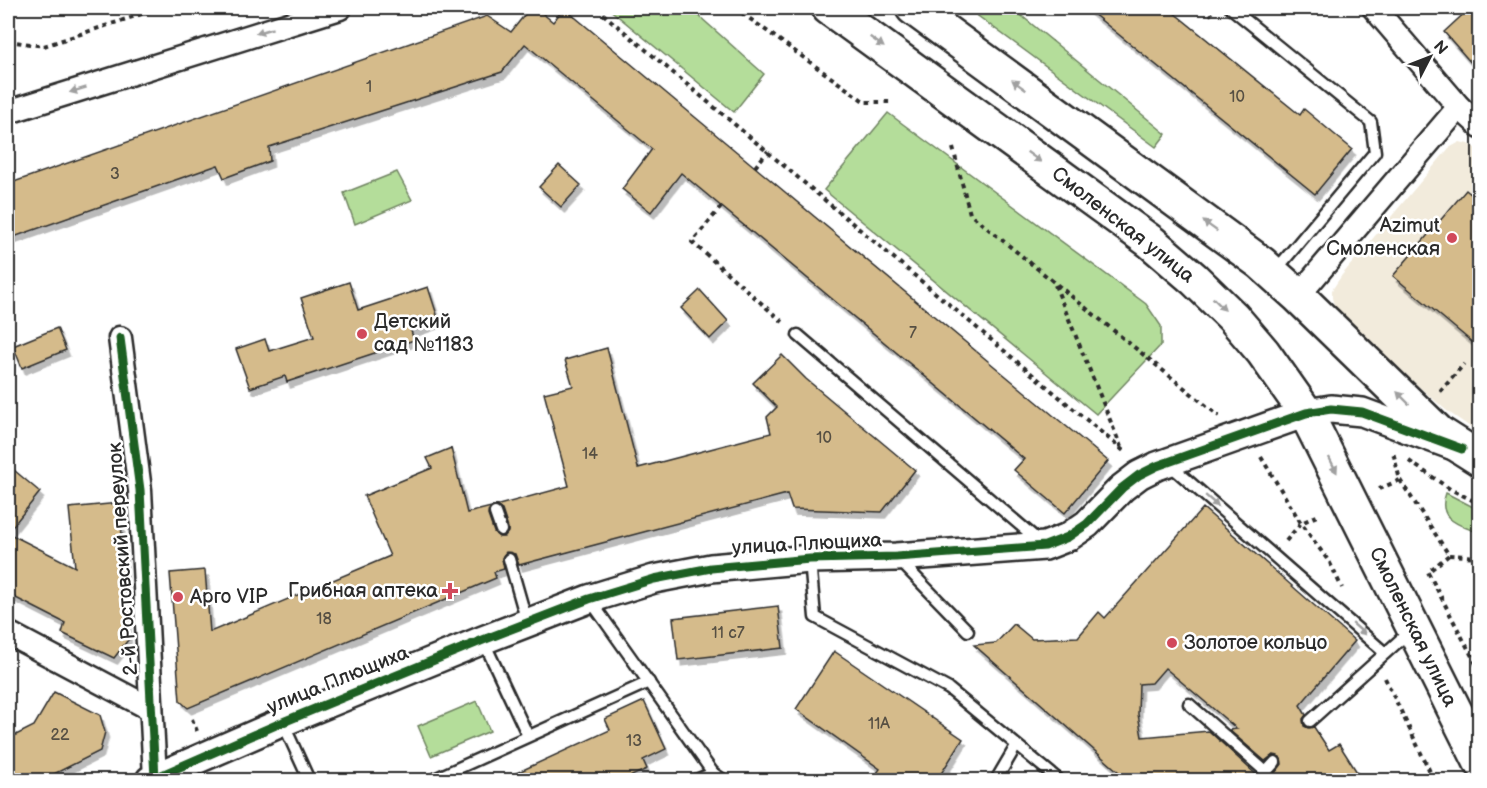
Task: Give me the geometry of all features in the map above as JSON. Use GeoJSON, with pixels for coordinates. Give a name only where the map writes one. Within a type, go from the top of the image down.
{"type":"FeatureCollection","features":[{"type":"Feature","properties":{"kind":"main road","name":"Смоленская улица"},"geometry":{"type":"LineString","coordinates":[[829,8],[1151,242],[1233,317],[1263,352],[1306,413],[1479,761]]}},
{"type":"Feature","properties":{"kind":"main road"},"geometry":{"type":"LineString","coordinates":[[913,8],[1261,263],[1439,433],[1471,454]]}},
{"type":"Feature","properties":{"kind":"street"},"geometry":{"type":"LineString","coordinates":[[8,112],[340,8]]}},
{"type":"Feature","properties":{"kind":"street"},"geometry":{"type":"LineString","coordinates":[[1374,8],[1459,107],[1479,126]]}},
{"type":"Feature","properties":{"kind":"street"},"geometry":{"type":"LineString","coordinates":[[1298,296],[1459,107]]}},
{"type":"Feature","properties":{"kind":"street","name":"2-й Ростовский переулок"},"geometry":{"type":"LineString","coordinates":[[120,338],[140,490],[151,709],[152,779]]}},
{"type":"Feature","properties":{"kind":"street","name":"улица Плющиха"},"geometry":{"type":"LineString","coordinates":[[152,779],[283,722],[483,640],[590,599],[654,579],[711,568],[810,559],[896,557],[1045,546],[1068,537],[1087,524],[1139,474],[1306,413],[1331,409],[1362,412],[1471,454]]}},
{"type":"Feature","properties":{"kind":"street"},"geometry":{"type":"LineString","coordinates":[[8,633],[151,709]]}},
{"type":"Feature","properties":{"kind":"lane"},"geometry":{"type":"LineString","coordinates":[[1231,8],[1371,122],[1375,152],[1273,274]]}},
{"type":"Feature","properties":{"kind":"lane"},"geometry":{"type":"LineString","coordinates":[[798,335],[1045,546]]}},
{"type":"Feature","properties":{"kind":"lane"},"geometry":{"type":"LineString","coordinates":[[1168,462],[1385,653]]}},
{"type":"Feature","properties":{"kind":"lane"},"geometry":{"type":"LineString","coordinates":[[495,513],[501,530]]}},
{"type":"Feature","properties":{"kind":"lane"},"geometry":{"type":"LineString","coordinates":[[896,557],[968,631]]}},
{"type":"Feature","properties":{"kind":"lane"},"geometry":{"type":"LineString","coordinates":[[509,559],[527,623]]}},
{"type":"Feature","properties":{"kind":"lane"},"geometry":{"type":"LineString","coordinates":[[810,559],[815,617],[949,689],[1016,747],[1059,780]]}},
{"type":"Feature","properties":{"kind":"lane"},"geometry":{"type":"LineString","coordinates":[[590,599],[713,773],[723,780]]}},
{"type":"Feature","properties":{"kind":"lane"},"geometry":{"type":"LineString","coordinates":[[1310,721],[1413,628]]}},
{"type":"Feature","properties":{"kind":"lane"},"geometry":{"type":"LineString","coordinates":[[483,640],[528,736]]}},
{"type":"Feature","properties":{"kind":"lane"},"geometry":{"type":"LineString","coordinates":[[432,780],[649,682]]}},
{"type":"Feature","properties":{"kind":"lane"},"geometry":{"type":"LineString","coordinates":[[1188,705],[1268,776],[1275,762]]}},
{"type":"Feature","properties":{"kind":"lane"},"geometry":{"type":"LineString","coordinates":[[283,722],[309,780]]}},
{"type":"Feature","properties":{"kind":"lane"},"geometry":{"type":"LineString","coordinates":[[996,780],[1016,747]]}},
{"type":"Feature","properties":{"kind":"lane"},"geometry":{"type":"LineString","coordinates":[[696,780],[713,773]]}},
{"type":"Feature","properties":{"kind":"path"},"geometry":{"type":"LineString","coordinates":[[8,41],[44,46],[160,8]]}},
{"type":"Feature","properties":{"kind":"path"},"geometry":{"type":"LineString","coordinates":[[596,8],[1129,456]]}},
{"type":"Feature","properties":{"kind":"path"},"geometry":{"type":"LineString","coordinates":[[735,8],[865,102],[891,102]]}},
{"type":"Feature","properties":{"kind":"path"},"geometry":{"type":"LineString","coordinates":[[1203,8],[1212,15]]}},
{"type":"Feature","properties":{"kind":"path"},"geometry":{"type":"LineString","coordinates":[[953,148],[970,214],[1220,416]]}},
{"type":"Feature","properties":{"kind":"path"},"geometry":{"type":"LineString","coordinates":[[755,167],[768,151]]}},
{"type":"Feature","properties":{"kind":"path"},"geometry":{"type":"LineString","coordinates":[[721,207],[692,242],[798,335]]}},
{"type":"Feature","properties":{"kind":"path"},"geometry":{"type":"LineString","coordinates":[[1053,282],[1123,450]]}},
{"type":"Feature","properties":{"kind":"path"},"geometry":{"type":"LineString","coordinates":[[1434,399],[1464,364]]}},
{"type":"Feature","properties":{"kind":"path"},"geometry":{"type":"LineString","coordinates":[[1449,555],[1400,480],[1392,448],[1450,489],[1479,504]]}},
{"type":"Feature","properties":{"kind":"path"},"geometry":{"type":"LineString","coordinates":[[1378,490],[1400,480]]}},
{"type":"Feature","properties":{"kind":"path"},"geometry":{"type":"LineString","coordinates":[[1274,555],[1301,523],[1319,515]]}},
{"type":"Feature","properties":{"kind":"path"},"geometry":{"type":"LineString","coordinates":[[1479,557],[1449,555],[1428,572],[1478,663],[1479,672]]}},
{"type":"Feature","properties":{"kind":"shaded area"},"geometry":{"type":"Polygon","coordinates":[[[1460,142],[1472,145],[1479,152],[1479,433],[1447,411],[1389,361],[1336,311],[1332,298],[1332,290],[1342,275],[1449,148],[1460,142]]]}},
{"type":"Feature","properties":{"kind":"green space"},"geometry":{"type":"Polygon","coordinates":[[[608,8],[690,8],[764,74],[734,112],[608,8]]]}},
{"type":"Feature","properties":{"kind":"green space"},"geometry":{"type":"Polygon","coordinates":[[[967,8],[1012,8],[1166,134],[1156,147],[967,8]]]}},
{"type":"Feature","properties":{"kind":"green space"},"geometry":{"type":"Polygon","coordinates":[[[888,113],[1146,304],[1161,326],[1161,345],[1096,414],[824,190],[888,113]]]}},
{"type":"Feature","properties":{"kind":"green space"},"geometry":{"type":"Polygon","coordinates":[[[397,172],[412,200],[355,224],[344,193],[397,172]]]}},
{"type":"Feature","properties":{"kind":"green space"},"geometry":{"type":"Polygon","coordinates":[[[1446,493],[1479,510],[1479,533],[1458,524],[1447,515],[1444,510],[1446,493]]]}},
{"type":"Feature","properties":{"kind":"green space"},"geometry":{"type":"Polygon","coordinates":[[[477,701],[490,731],[431,756],[418,726],[477,701]]]}},
{"type":"Feature","properties":{"kind":"building"},"geometry":{"type":"Polygon","coordinates":[[[530,8],[536,8],[553,22],[564,8],[1108,461],[1065,513],[1014,470],[1024,459],[681,173],[651,212],[622,189],[652,149],[525,44],[502,72],[269,147],[270,161],[224,178],[218,165],[8,239],[8,184],[487,16],[511,32],[530,8]]]}},
{"type":"Feature","properties":{"kind":"building"},"geometry":{"type":"Polygon","coordinates":[[[1086,8],[1168,8],[1300,115],[1304,109],[1352,149],[1315,194],[1086,8]]]}},
{"type":"Feature","properties":{"kind":"building"},"geometry":{"type":"Polygon","coordinates":[[[1470,8],[1479,8],[1479,72],[1444,32],[1470,8]]]}},
{"type":"Feature","properties":{"kind":"building"},"geometry":{"type":"Polygon","coordinates":[[[559,165],[581,185],[561,207],[539,187],[559,165]]]}},
{"type":"Feature","properties":{"kind":"building","name":"Azimut Смоленская"},"geometry":{"type":"Polygon","coordinates":[[[1466,190],[1479,201],[1479,348],[1393,276],[1466,190]]]}},
{"type":"Feature","properties":{"kind":"building","name":"Детский сад №1183"},"geometry":{"type":"Polygon","coordinates":[[[349,282],[358,310],[428,287],[439,321],[411,331],[414,340],[287,382],[285,376],[250,388],[236,349],[265,339],[269,351],[314,337],[301,298],[349,282]]]}},
{"type":"Feature","properties":{"kind":"building"},"geometry":{"type":"Polygon","coordinates":[[[700,290],[728,321],[710,339],[681,308],[700,290]]]}},
{"type":"Feature","properties":{"kind":"building"},"geometry":{"type":"Polygon","coordinates":[[[57,328],[66,350],[22,368],[13,346],[57,328]]]}},
{"type":"Feature","properties":{"kind":"building"},"geometry":{"type":"Polygon","coordinates":[[[607,348],[638,468],[771,433],[767,417],[777,407],[753,383],[782,355],[806,379],[915,470],[882,512],[792,509],[787,494],[519,565],[515,554],[506,552],[502,558],[504,569],[494,572],[496,578],[188,708],[180,701],[170,573],[205,570],[210,632],[390,556],[364,496],[432,468],[427,458],[451,448],[467,513],[491,507],[488,515],[494,532],[499,537],[504,537],[508,528],[502,510],[495,506],[569,486],[544,393],[573,386],[565,360],[607,348]]]}},
{"type":"Feature","properties":{"kind":"building"},"geometry":{"type":"Polygon","coordinates":[[[8,465],[40,492],[8,532],[8,465]]]}},
{"type":"Feature","properties":{"kind":"building"},"geometry":{"type":"Polygon","coordinates":[[[119,503],[128,640],[114,658],[62,633],[65,623],[8,594],[8,533],[75,567],[69,508],[119,503]]]}},
{"type":"Feature","properties":{"kind":"building","name":"Золотое кольцо"},"geometry":{"type":"Polygon","coordinates":[[[1203,508],[1355,641],[1300,705],[1306,715],[1303,719],[1304,726],[1314,727],[1329,750],[1339,744],[1362,780],[1278,780],[1275,773],[1282,764],[1280,757],[1273,755],[1265,761],[1229,730],[1237,729],[1165,668],[1152,683],[1139,684],[1138,714],[1142,737],[1209,731],[1262,780],[1128,780],[974,645],[996,643],[1014,624],[1032,639],[1078,637],[1099,612],[1105,618],[1203,508]]]}},
{"type":"Feature","properties":{"kind":"building"},"geometry":{"type":"Polygon","coordinates":[[[778,606],[783,648],[678,660],[673,618],[778,606]]]}},
{"type":"Feature","properties":{"kind":"building"},"geometry":{"type":"Polygon","coordinates":[[[834,651],[963,739],[937,780],[872,780],[880,769],[796,709],[834,651]]]}},
{"type":"Feature","properties":{"kind":"building"},"geometry":{"type":"Polygon","coordinates":[[[54,692],[100,715],[105,732],[100,751],[42,780],[8,780],[8,739],[34,726],[54,692]]]}},
{"type":"Feature","properties":{"kind":"building"},"geometry":{"type":"Polygon","coordinates":[[[644,701],[666,749],[643,760],[647,769],[623,780],[501,780],[610,730],[605,719],[644,701]]]}},
{"type":"Feature","properties":{"kind":"cycle path"},"geometry":{"type":"LineString","coordinates":[[120,338],[140,490],[155,778]]}},
{"type":"Feature","properties":{"kind":"cycle path"},"geometry":{"type":"LineString","coordinates":[[150,780],[283,722],[483,640],[589,599],[654,579],[711,568],[810,559],[896,557],[1045,546],[1068,537],[1087,524],[1122,488],[1139,475],[1157,466],[1306,413],[1331,409],[1362,412],[1462,449]]}},
{"type":"Feature","properties":{"kind":"place","name":"Azimut Смоленская"},"geometry":{"type":"Point","coordinates":[1452,238]}},
{"type":"Feature","properties":{"kind":"place","name":"Детский сад №1183"},"geometry":{"type":"Point","coordinates":[362,334]}},
{"type":"Feature","properties":{"kind":"place","name":"Грибная аптека"},"geometry":{"type":"Point","coordinates":[450,591]}},
{"type":"Feature","properties":{"kind":"place","name":"Арго VIP"},"geometry":{"type":"Point","coordinates":[178,597]}},
{"type":"Feature","properties":{"kind":"place","name":"Золотое кольцо"},"geometry":{"type":"Point","coordinates":[1172,643]}}]}
